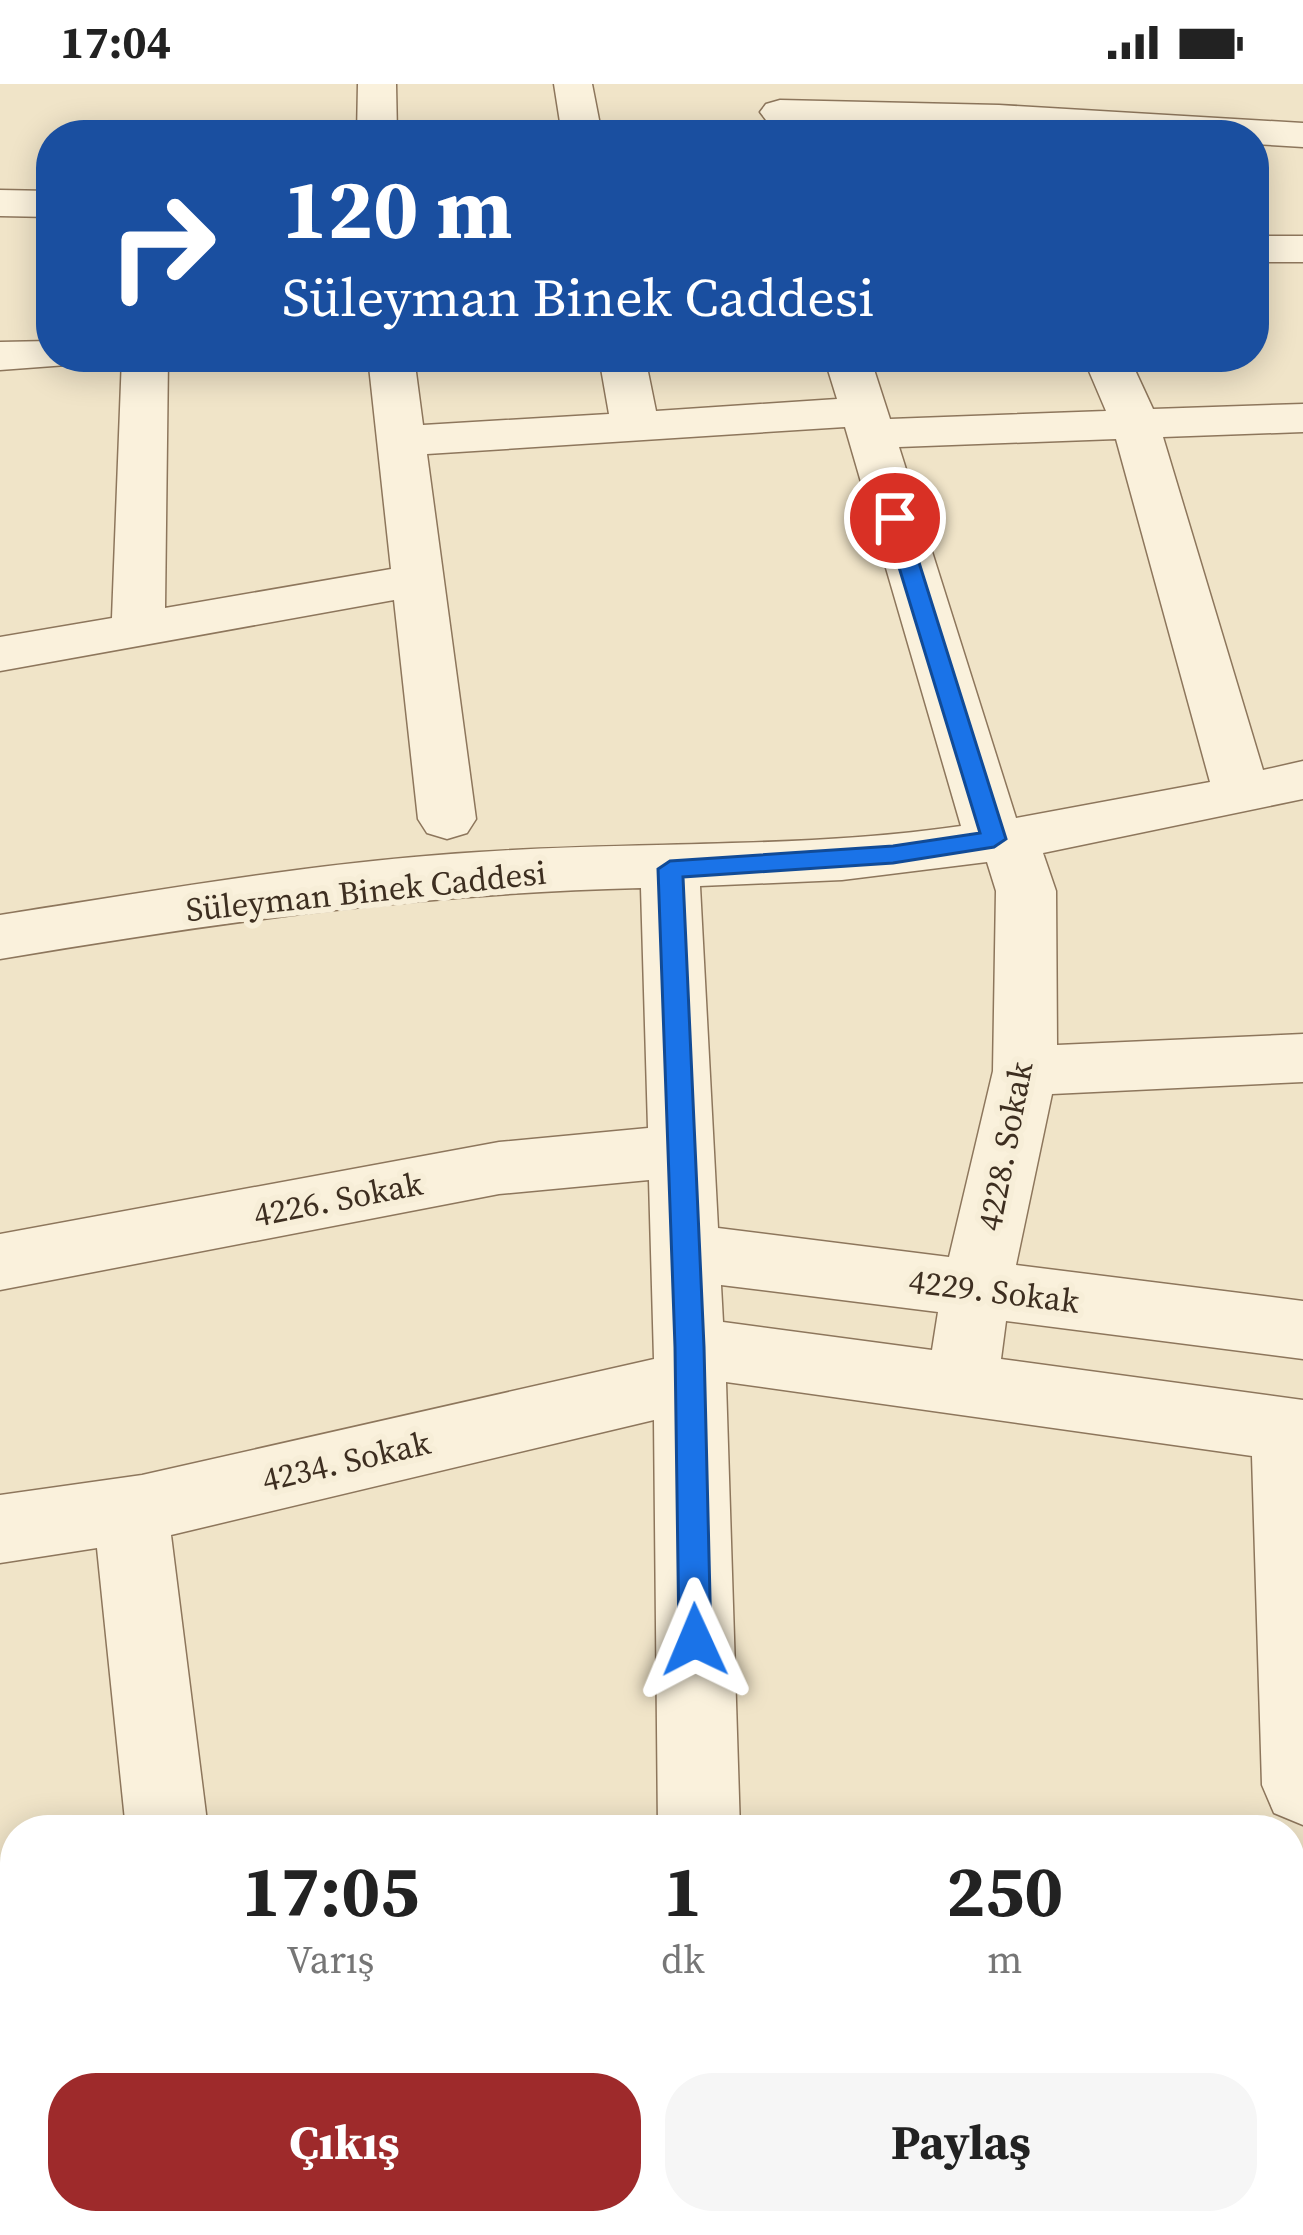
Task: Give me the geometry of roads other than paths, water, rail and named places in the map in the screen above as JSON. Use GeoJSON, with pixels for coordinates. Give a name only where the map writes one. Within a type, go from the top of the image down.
{"type":"FeatureCollection","features":[{"type":"Feature","properties":{"kind":"street"},"geometry":{"type":"LineString","coordinates":[[376,84],[377,120]]}},
{"type":"Feature","properties":{"kind":"street"},"geometry":{"type":"LineString","coordinates":[[573,84],[579,120]]}},
{"type":"Feature","properties":{"kind":"street"},"geometry":{"type":"LineString","coordinates":[[776,110],[918,120]]}},
{"type":"Feature","properties":{"kind":"street"},"geometry":{"type":"LineString","coordinates":[[1269,133],[1303,134]]}},
{"type":"Feature","properties":{"kind":"street"},"geometry":{"type":"LineString","coordinates":[[0,203],[36,204]]}},
{"type":"Feature","properties":{"kind":"street"},"geometry":{"type":"LineString","coordinates":[[1269,249],[1303,248]]}},
{"type":"Feature","properties":{"kind":"street"},"geometry":{"type":"LineString","coordinates":[[0,356],[36,355]]}},
{"type":"Feature","properties":{"kind":"street"},"geometry":{"type":"LineString","coordinates":[[139,630],[145,372]]}},
{"type":"Feature","properties":{"kind":"street"},"geometry":{"type":"LineString","coordinates":[[393,372],[447,819]]}},
{"type":"Feature","properties":{"kind":"street"},"geometry":{"type":"LineString","coordinates":[[625,372],[635,426]]}},
{"type":"Feature","properties":{"kind":"street","name":"4228. Sokak"},"geometry":{"type":"LineString","coordinates":[[851,372],[1001,838],[1026,891],[1025,1071],[976,1288],[962,1385]]}},
{"type":"Feature","properties":{"kind":"street"},"geometry":{"type":"LineString","coordinates":[[1113,372],[1135,422],[1242,794]]}},
{"type":"Feature","properties":{"kind":"street"},"geometry":{"type":"LineString","coordinates":[[401,441],[635,426],[1303,418]]}},
{"type":"Feature","properties":{"kind":"street"},"geometry":{"type":"LineString","coordinates":[[0,654],[418,580]]}},
{"type":"Feature","properties":{"kind":"street","name":"Süleyman Binek Caddesi"},"geometry":{"type":"LineString","coordinates":[[0,937],[263,895],[461,874],[670,869],[893,854],[1303,780]]}},
{"type":"Feature","properties":{"kind":"street"},"geometry":{"type":"LineString","coordinates":[[670,869],[690,1364],[699,1815]]}},
{"type":"Feature","properties":{"kind":"street"},"geometry":{"type":"LineString","coordinates":[[1025,1071],[1303,1058]]}},
{"type":"Feature","properties":{"kind":"street","name":"4226. Sokak"},"geometry":{"type":"LineString","coordinates":[[0,1262],[499,1168],[679,1151]]}},
{"type":"Feature","properties":{"kind":"street","name":"4229. Sokak"},"geometry":{"type":"LineString","coordinates":[[686,1252],[1303,1330]]}},
{"type":"Feature","properties":{"kind":"street"},"geometry":{"type":"LineString","coordinates":[[690,1364],[962,1385],[1295,1431],[1303,1785]]}},
{"type":"Feature","properties":{"kind":"street","name":"4234. Sokak"},"geometry":{"type":"LineString","coordinates":[[0,1529],[130,1508],[690,1364]]}},
{"type":"Feature","properties":{"kind":"street"},"geometry":{"type":"LineString","coordinates":[[130,1508],[165,1815]]}}]}
